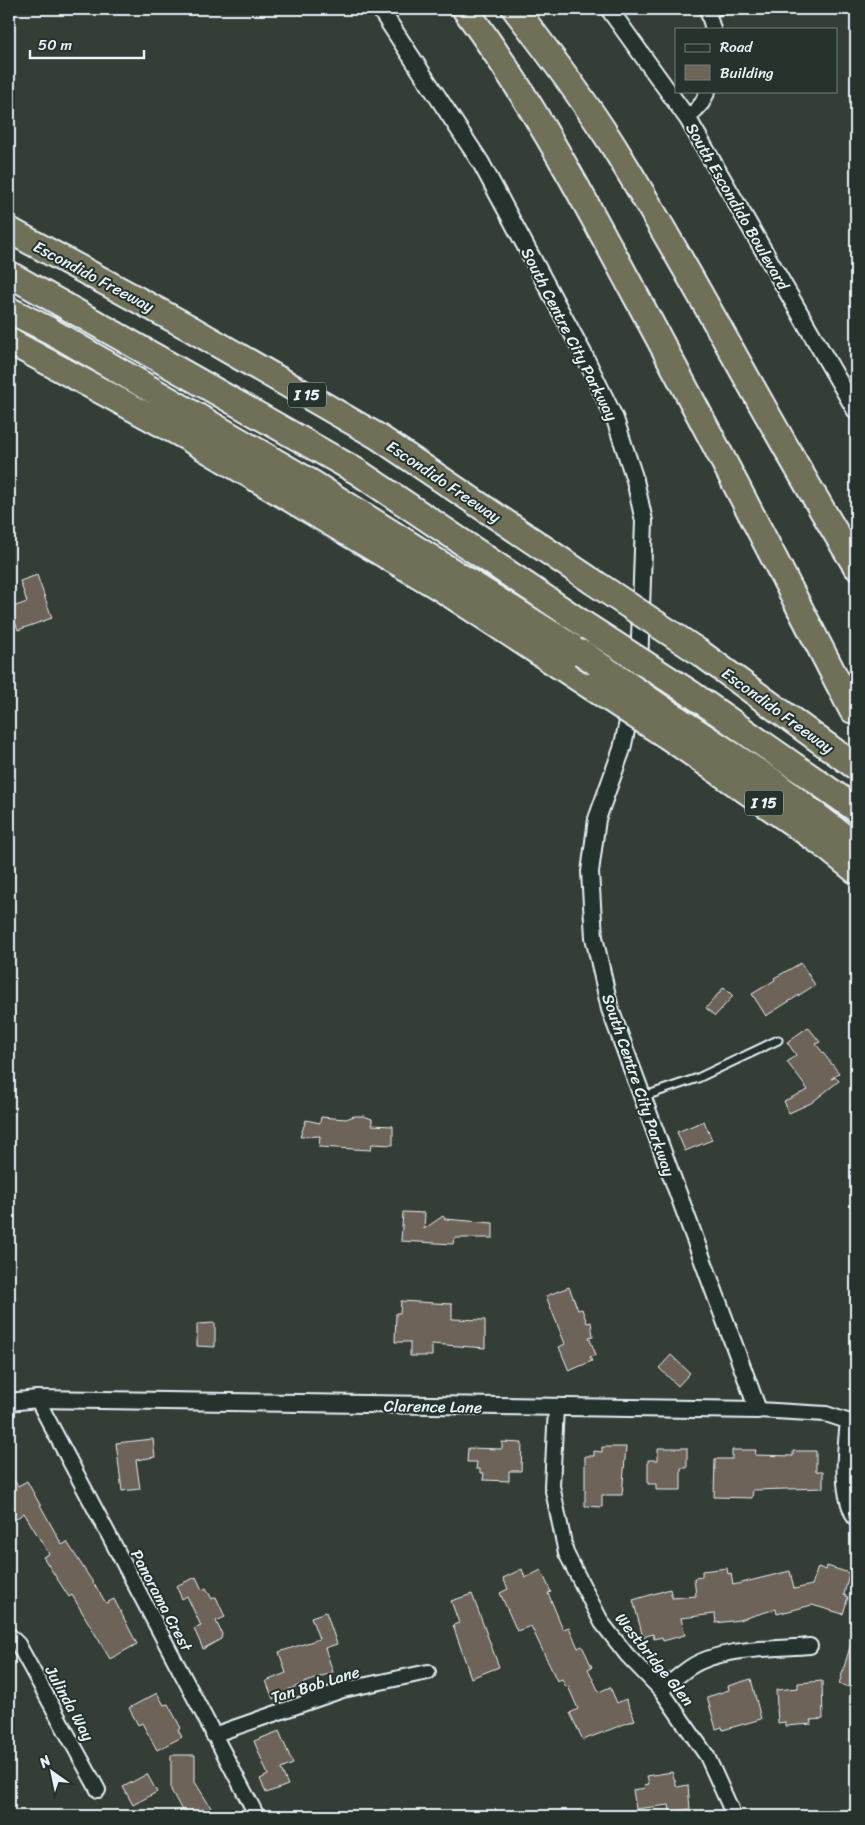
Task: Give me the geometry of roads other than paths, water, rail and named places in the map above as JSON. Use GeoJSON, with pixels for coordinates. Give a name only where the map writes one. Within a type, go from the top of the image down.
{"type":"FeatureCollection","features":[{"type":"Feature","properties":{"kind":"highway"},"geometry":{"type":"LineString","coordinates":[[465,9],[510,77],[587,204],[706,426],[852,710]]}},
{"type":"Feature","properties":{"kind":"highway"},"geometry":{"type":"LineString","coordinates":[[515,9],[557,63],[611,143],[683,262],[856,566]]}},
{"type":"Feature","properties":{"kind":"highway","name":"Escondido Freeway"},"geometry":{"type":"LineString","coordinates":[[9,230],[188,327],[377,436],[699,652],[856,767]]}},
{"type":"Feature","properties":{"kind":"highway"},"geometry":{"type":"LineString","coordinates":[[9,274],[358,472],[588,627],[690,693],[856,809]]}},
{"type":"Feature","properties":{"kind":"highway"},"geometry":{"type":"LineString","coordinates":[[9,310],[49,330],[312,482],[582,653],[673,728],[768,779],[856,846]]}},
{"type":"Feature","properties":{"kind":"highway","name":"I 15"},"geometry":{"type":"LineString","coordinates":[[9,341],[186,437],[442,589],[590,686],[673,728],[856,871]]}},
{"type":"Feature","properties":{"kind":"street","name":"South Centre City Parkway"},"geometry":{"type":"LineString","coordinates":[[380,9],[481,163],[611,410],[635,480],[644,521],[638,673],[622,749],[597,819],[590,872],[594,938],[610,1009],[758,1410]]}},
{"type":"Feature","properties":{"kind":"street","name":"South Escondido Boulevard"},"geometry":{"type":"LineString","coordinates":[[609,9],[688,119],[856,411]]}},
{"type":"Feature","properties":{"kind":"street"},"geometry":{"type":"LineString","coordinates":[[708,11],[713,28]]}},
{"type":"Feature","properties":{"kind":"street"},"geometry":{"type":"LineString","coordinates":[[688,119],[702,103],[708,92]]}},
{"type":"Feature","properties":{"kind":"street","name":"Clarence Lane"},"geometry":{"type":"LineString","coordinates":[[9,1402],[37,1399],[758,1410],[826,1414],[852,1422]]}},
{"type":"Feature","properties":{"kind":"street","name":"Panorama Crest"},"geometry":{"type":"LineString","coordinates":[[37,1399],[257,1816]]}},
{"type":"Feature","properties":{"kind":"street","name":"Westbridge Glen"},"geometry":{"type":"LineString","coordinates":[[556,1408],[552,1486],[566,1553],[602,1622],[627,1655],[661,1690],[707,1756],[731,1809]]}},
{"type":"Feature","properties":{"kind":"street"},"geometry":{"type":"LineString","coordinates":[[852,1422],[843,1471],[852,1513],[856,1520]]}},
{"type":"Feature","properties":{"kind":"street","name":"Julinda Way"},"geometry":{"type":"LineString","coordinates":[[9,1635],[18,1644],[98,1790]]}},
{"type":"Feature","properties":{"kind":"street"},"geometry":{"type":"LineString","coordinates":[[661,1690],[690,1667],[715,1657],[748,1651],[810,1646]]}},
{"type":"Feature","properties":{"kind":"street","name":"Tan Bob Lane"},"geometry":{"type":"LineString","coordinates":[[214,1736],[343,1690],[428,1672]]}},
{"type":"Feature","properties":{"kind":"lane"},"geometry":{"type":"LineString","coordinates":[[708,11],[727,9]]}},
{"type":"Feature","properties":{"kind":"lane"},"geometry":{"type":"LineString","coordinates":[[642,1097],[698,1078],[778,1040]]}}]}
